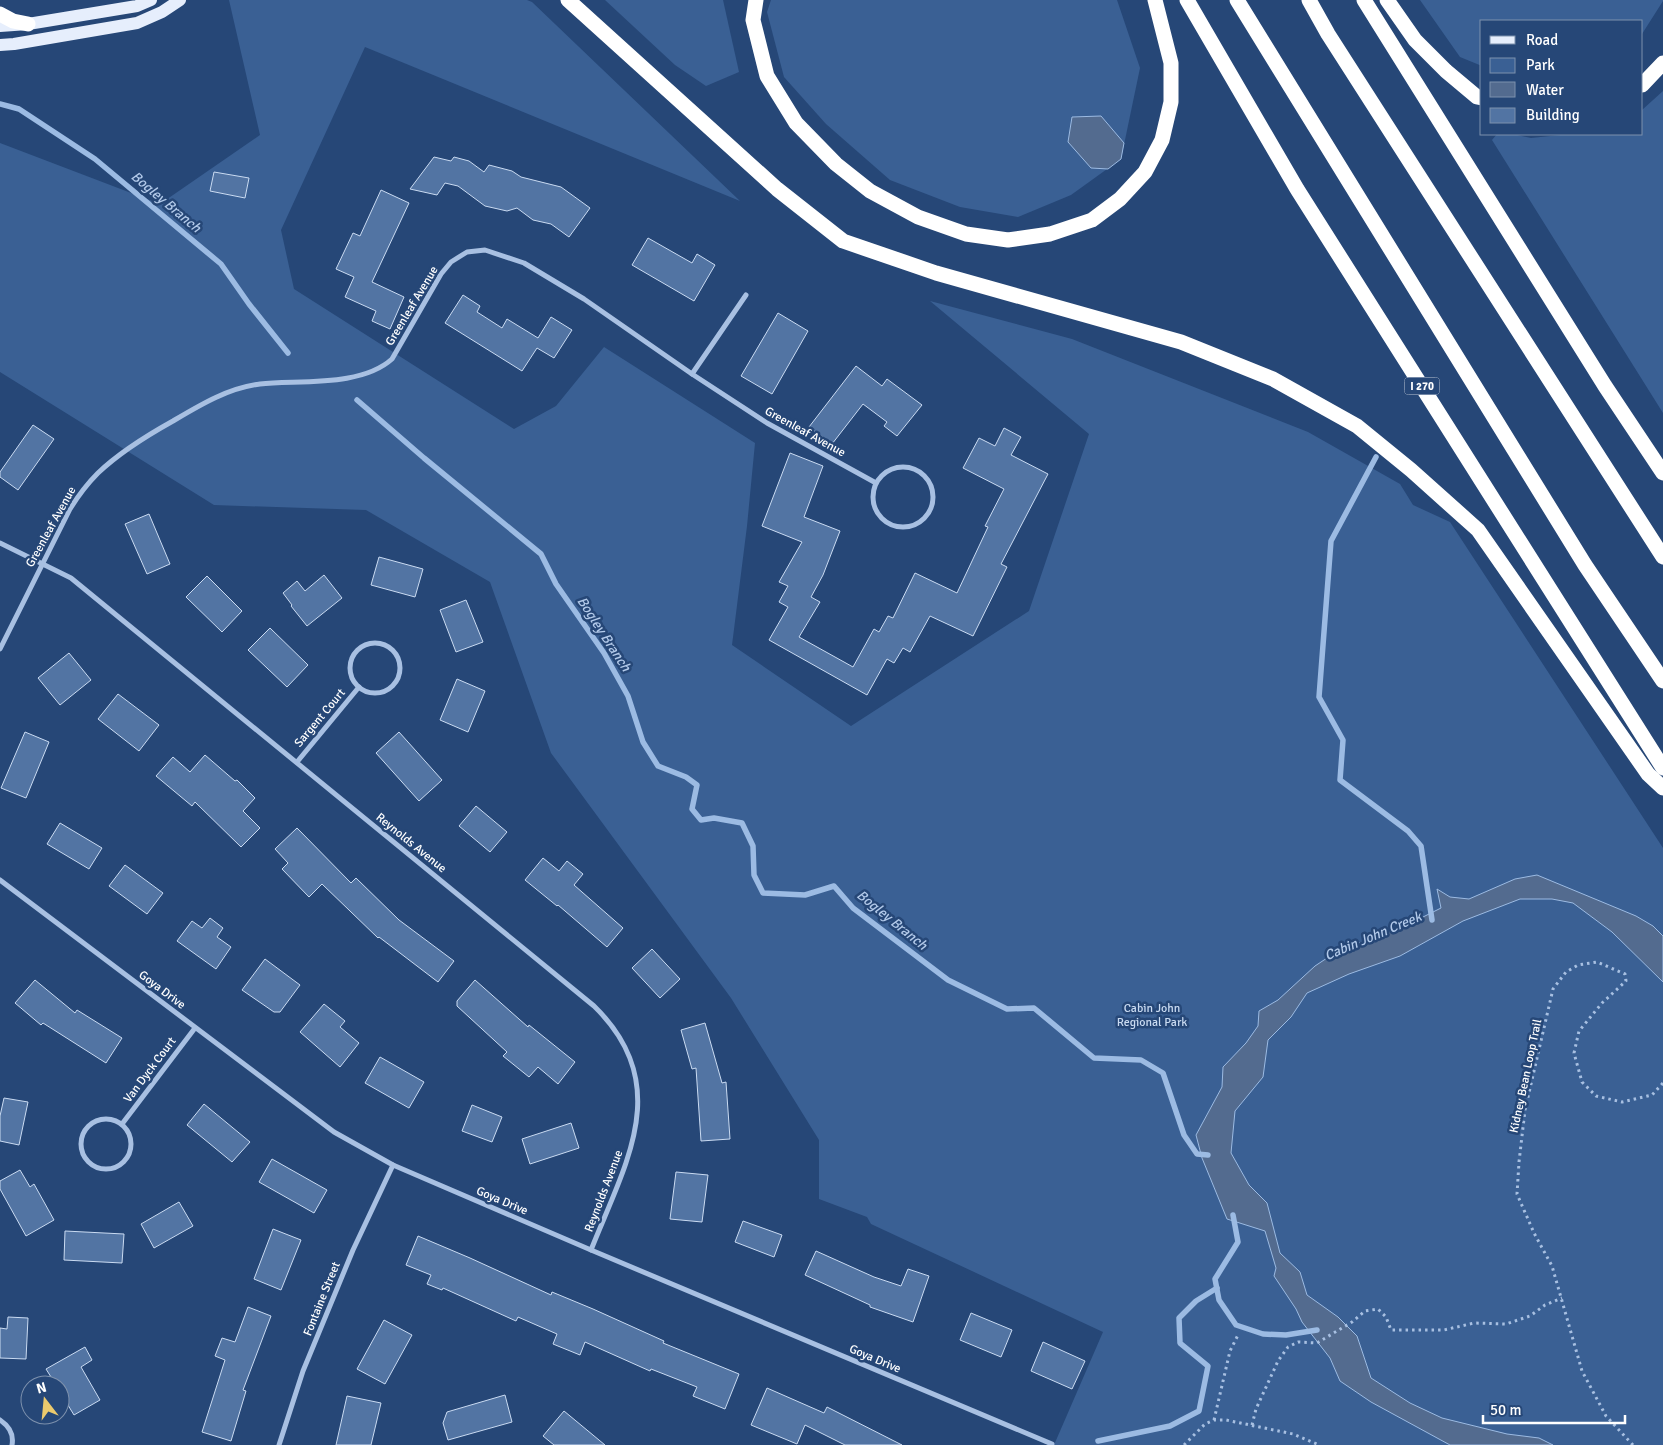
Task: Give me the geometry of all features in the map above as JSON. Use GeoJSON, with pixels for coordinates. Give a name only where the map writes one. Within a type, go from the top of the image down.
{"type":"FeatureCollection","features":[{"type":"Feature","properties":{"kind":"highway"},"geometry":{"type":"LineString","coordinates":[[568,0],[778,189],[843,241],[936,273],[1180,342],[1274,379],[1358,426],[1478,530],[1648,774],[1663,788]]}},
{"type":"Feature","properties":{"kind":"highway"},"geometry":{"type":"LineString","coordinates":[[756,0],[753,20],[767,76],[796,122],[836,164],[870,191],[918,217],[966,234],[1008,240],[1050,234],[1092,220],[1120,199],[1145,172],[1162,140],[1171,102],[1171,63],[1155,0]]}},
{"type":"Feature","properties":{"kind":"highway","name":"I 270"},"geometry":{"type":"LineString","coordinates":[[1187,0],[1297,189],[1663,768]]}},
{"type":"Feature","properties":{"kind":"highway"},"geometry":{"type":"LineString","coordinates":[[1237,0],[1584,565],[1663,681]]}},
{"type":"Feature","properties":{"kind":"highway"},"geometry":{"type":"LineString","coordinates":[[1309,0],[1328,34],[1663,557]]}},
{"type":"Feature","properties":{"kind":"highway"},"geometry":{"type":"LineString","coordinates":[[1364,0],[1604,386],[1663,474]]}},
{"type":"Feature","properties":{"kind":"highway"},"geometry":{"type":"LineString","coordinates":[[1387,0],[1415,40],[1446,70],[1480,98]]}},
{"type":"Feature","properties":{"kind":"highway"},"geometry":{"type":"LineString","coordinates":[[0,14],[13,21],[28,24]]}},
{"type":"Feature","properties":{"kind":"highway"},"geometry":{"type":"LineString","coordinates":[[1643,84],[1663,63]]}},
{"type":"Feature","properties":{"kind":"main road"},"geometry":{"type":"LineString","coordinates":[[0,26],[28,24],[137,6],[151,0]]}},
{"type":"Feature","properties":{"kind":"main road"},"geometry":{"type":"LineString","coordinates":[[0,45],[137,23],[162,12],[180,0]]}},
{"type":"Feature","properties":{"kind":"street","name":"Greenleaf Avenue"},"geometry":{"type":"LineString","coordinates":[[0,649],[70,509],[82,490],[120,454],[202,404],[242,388],[259,384],[359,377],[384,366],[392,359],[441,274],[451,262],[467,252],[485,250],[524,263],[584,299],[692,374],[767,423],[876,483]]}},
{"type":"Feature","properties":{"kind":"street"},"geometry":{"type":"LineString","coordinates":[[692,374],[746,295]]}},
{"type":"Feature","properties":{"kind":"street"},"geometry":{"type":"LineString","coordinates":[[896,468],[913,468],[920,472],[932,486],[934,495],[930,512],[924,520],[916,525],[898,527],[889,524],[876,511],[873,502],[873,492],[876,483],[881,476],[896,468]]}},
{"type":"Feature","properties":{"kind":"street","name":"Reynolds Avenue"},"geometry":{"type":"LineString","coordinates":[[0,543],[72,578],[594,1006],[608,1021],[620,1037],[627,1051],[636,1080],[638,1112],[636,1130],[628,1158],[591,1250]]}},
{"type":"Feature","properties":{"kind":"street","name":"Sargent Court"},"geometry":{"type":"LineString","coordinates":[[366,645],[383,645],[391,649],[399,664],[399,672],[391,687],[375,693],[359,687],[350,673],[350,664],[353,656],[366,645]]}},
{"type":"Feature","properties":{"kind":"street","name":"Sargent Court"},"geometry":{"type":"LineString","coordinates":[[297,762],[359,687]]}},
{"type":"Feature","properties":{"kind":"street","name":"Goya Drive"},"geometry":{"type":"LineString","coordinates":[[0,880],[334,1132],[393,1165],[1052,1444]]}},
{"type":"Feature","properties":{"kind":"street","name":"Van Dyck Court"},"geometry":{"type":"LineString","coordinates":[[122,1124],[195,1028]]}},
{"type":"Feature","properties":{"kind":"street"},"geometry":{"type":"LineString","coordinates":[[107,1119],[122,1124],[127,1130],[131,1145],[125,1160],[119,1165],[104,1169],[90,1163],[82,1150],[82,1135],[86,1128],[99,1120],[107,1119]]}},
{"type":"Feature","properties":{"kind":"street","name":"Fontaine Street"},"geometry":{"type":"LineString","coordinates":[[279,1445],[303,1371],[353,1250],[393,1165]]}},
{"type":"Feature","properties":{"kind":"street"},"geometry":{"type":"LineString","coordinates":[[0,1420],[8,1426],[12,1433],[12,1445]]}},
{"type":"Feature","properties":{"kind":"path","name":"Kidney Bean Loop Trail"},"geometry":{"type":"LineString","coordinates":[[1633,1445],[1606,1416],[1582,1371],[1552,1266],[1534,1233],[1517,1194],[1525,1110],[1553,989],[1566,972],[1578,965],[1597,962],[1625,974],[1626,981],[1602,1004],[1579,1031],[1574,1053],[1582,1082],[1596,1096],[1622,1102],[1652,1094],[1663,1083]]}},
{"type":"Feature","properties":{"kind":"path"},"geometry":{"type":"LineString","coordinates":[[1252,1425],[1256,1409],[1278,1361],[1288,1347],[1298,1342],[1317,1343],[1352,1322],[1366,1310],[1378,1309],[1386,1317],[1391,1330],[1444,1330],[1474,1323],[1506,1324],[1530,1316],[1545,1304],[1562,1298]]}},
{"type":"Feature","properties":{"kind":"path"},"geometry":{"type":"LineString","coordinates":[[1214,1420],[1230,1351],[1239,1333]]}},
{"type":"Feature","properties":{"kind":"path"},"geometry":{"type":"LineString","coordinates":[[1184,1445],[1205,1424],[1214,1420],[1226,1420],[1293,1434],[1319,1445]]}},
{"type":"Feature","properties":{"kind":"green space","name":"Cabin John Regional Park"},"geometry":{"type":"Polygon","coordinates":[[[229,0],[527,0],[532,2],[740,201],[365,47],[281,230],[294,289],[514,429],[556,406],[604,347],[755,443],[732,645],[851,726],[1029,611],[1089,434],[930,301],[1072,339],[1308,432],[1400,484],[1413,505],[1450,522],[1663,848],[1663,1445],[1054,1445],[1103,1332],[871,1224],[867,1217],[819,1199],[819,1140],[731,998],[551,753],[490,582],[366,510],[214,505],[0,372],[0,143],[160,204],[260,135],[229,0]]]}},
{"type":"Feature","properties":{"kind":"green space"},"geometry":{"type":"Polygon","coordinates":[[[605,0],[723,0],[739,72],[706,86],[675,65],[605,0]]]}},
{"type":"Feature","properties":{"kind":"green space"},"geometry":{"type":"Polygon","coordinates":[[[771,0],[1117,0],[1140,68],[1121,159],[1071,195],[1018,217],[960,207],[890,180],[826,124],[784,77],[767,12],[771,0]]]}},
{"type":"Feature","properties":{"kind":"green space"},"geometry":{"type":"Polygon","coordinates":[[[1420,0],[1663,0],[1643,32],[1643,20],[1480,20],[1480,65],[1460,57],[1420,0]]]}},
{"type":"Feature","properties":{"kind":"green space"},"geometry":{"type":"Polygon","coordinates":[[[1663,91],[1663,413],[1492,140],[1496,135],[1518,135],[1531,138],[1560,135],[1643,135],[1643,109],[1663,91]]]}},
{"type":"Feature","properties":{"kind":"water"},"geometry":{"type":"Polygon","coordinates":[[[1101,116],[1124,143],[1121,159],[1108,169],[1091,168],[1068,142],[1072,117],[1101,116]]]}},
{"type":"Feature","properties":{"kind":"water"},"geometry":{"type":"Polygon","coordinates":[[[1537,875],[1636,916],[1653,926],[1663,936],[1663,982],[1612,932],[1573,903],[1552,899],[1520,899],[1463,921],[1400,956],[1349,974],[1307,993],[1291,1017],[1268,1040],[1263,1077],[1235,1111],[1231,1153],[1249,1185],[1267,1203],[1280,1253],[1300,1272],[1307,1295],[1338,1317],[1357,1336],[1371,1378],[1410,1403],[1442,1418],[1507,1434],[1539,1438],[1553,1445],[1450,1445],[1371,1402],[1340,1381],[1330,1358],[1302,1322],[1296,1309],[1274,1276],[1276,1268],[1265,1231],[1227,1219],[1202,1158],[1196,1135],[1222,1087],[1223,1067],[1246,1043],[1258,1026],[1259,1011],[1278,1000],[1315,966],[1336,952],[1415,921],[1441,908],[1437,889],[1450,897],[1469,899],[1515,879],[1537,875]]]}},
{"type":"Feature","properties":{"kind":"building"},"geometry":{"type":"Polygon","coordinates":[[[434,157],[451,161],[454,157],[469,161],[484,172],[489,165],[512,171],[521,177],[561,187],[590,208],[569,237],[551,224],[533,220],[517,208],[507,211],[485,206],[458,186],[445,183],[437,195],[410,189],[434,157]]]}},
{"type":"Feature","properties":{"kind":"building"},"geometry":{"type":"Polygon","coordinates":[[[214,172],[249,178],[245,198],[210,191],[214,172]]]}},
{"type":"Feature","properties":{"kind":"building"},"geometry":{"type":"Polygon","coordinates":[[[381,190],[409,203],[372,282],[404,297],[390,329],[372,321],[376,311],[345,297],[354,277],[336,269],[353,233],[360,236],[381,190]]]}},
{"type":"Feature","properties":{"kind":"building"},"geometry":{"type":"Polygon","coordinates":[[[648,238],[692,263],[697,254],[715,265],[694,301],[632,265],[648,238]]]}},
{"type":"Feature","properties":{"kind":"building"},"geometry":{"type":"Polygon","coordinates":[[[463,295],[480,306],[477,312],[502,328],[507,319],[538,338],[551,317],[572,330],[554,358],[537,348],[522,371],[445,323],[463,295]]]}},
{"type":"Feature","properties":{"kind":"building"},"geometry":{"type":"Polygon","coordinates":[[[778,313],[808,331],[772,394],[741,376],[778,313]]]}},
{"type":"Feature","properties":{"kind":"building"},"geometry":{"type":"Polygon","coordinates":[[[856,366],[882,386],[887,379],[922,405],[897,436],[884,426],[887,422],[863,404],[832,444],[809,427],[856,366]]]}},
{"type":"Feature","properties":{"kind":"building"},"geometry":{"type":"Polygon","coordinates":[[[33,425],[54,439],[18,490],[0,477],[0,472],[33,425]]]}},
{"type":"Feature","properties":{"kind":"building"},"geometry":{"type":"Polygon","coordinates":[[[1004,428],[1021,437],[1011,455],[1048,474],[1001,564],[1007,567],[973,636],[930,616],[910,652],[903,648],[894,663],[887,659],[867,695],[769,640],[788,607],[779,602],[788,586],[779,582],[802,542],[762,526],[790,453],[823,466],[804,517],[840,531],[823,575],[811,597],[820,602],[799,637],[853,667],[874,629],[879,632],[888,616],[893,618],[915,573],[957,593],[988,527],[985,526],[1004,489],[963,468],[979,438],[995,446],[1004,428]]]}},
{"type":"Feature","properties":{"kind":"building"},"geometry":{"type":"Polygon","coordinates":[[[149,514],[170,564],[147,574],[125,524],[149,514]]]}},
{"type":"Feature","properties":{"kind":"building"},"geometry":{"type":"Polygon","coordinates":[[[379,557],[423,569],[415,597],[371,585],[379,557]]]}},
{"type":"Feature","properties":{"kind":"building"},"geometry":{"type":"Polygon","coordinates":[[[324,575],[342,598],[307,626],[283,593],[297,581],[305,591],[324,575]]]}},
{"type":"Feature","properties":{"kind":"building"},"geometry":{"type":"Polygon","coordinates":[[[207,576],[242,611],[222,632],[186,597],[207,576]]]}},
{"type":"Feature","properties":{"kind":"building"},"geometry":{"type":"Polygon","coordinates":[[[466,600],[483,642],[456,652],[440,610],[466,600]]]}},
{"type":"Feature","properties":{"kind":"building"},"geometry":{"type":"Polygon","coordinates":[[[270,628],[308,665],[287,687],[248,650],[270,628]]]}},
{"type":"Feature","properties":{"kind":"building"},"geometry":{"type":"Polygon","coordinates":[[[69,653],[91,680],[60,705],[38,678],[69,653]]]}},
{"type":"Feature","properties":{"kind":"building"},"geometry":{"type":"Polygon","coordinates":[[[457,679],[485,691],[468,732],[440,720],[457,679]]]}},
{"type":"Feature","properties":{"kind":"building"},"geometry":{"type":"Polygon","coordinates":[[[118,694],[159,725],[139,751],[98,719],[118,694]]]}},
{"type":"Feature","properties":{"kind":"building"},"geometry":{"type":"Polygon","coordinates":[[[25,732],[49,742],[26,798],[1,788],[25,732]]]}},
{"type":"Feature","properties":{"kind":"building"},"geometry":{"type":"Polygon","coordinates":[[[399,732],[442,780],[419,801],[376,753],[399,732]]]}},
{"type":"Feature","properties":{"kind":"building"},"geometry":{"type":"Polygon","coordinates":[[[205,755],[235,781],[237,780],[255,798],[243,811],[260,828],[241,847],[195,802],[192,806],[156,776],[173,757],[190,772],[205,755]]]}},
{"type":"Feature","properties":{"kind":"building"},"geometry":{"type":"Polygon","coordinates":[[[476,806],[507,832],[490,852],[459,826],[476,806]]]}},
{"type":"Feature","properties":{"kind":"building"},"geometry":{"type":"Polygon","coordinates":[[[60,823],[102,848],[89,869],[47,844],[60,823]]]}},
{"type":"Feature","properties":{"kind":"building"},"geometry":{"type":"Polygon","coordinates":[[[297,828],[351,883],[356,878],[399,920],[454,961],[438,982],[378,938],[322,884],[309,897],[282,869],[288,863],[275,849],[297,828]]]}},
{"type":"Feature","properties":{"kind":"building"},"geometry":{"type":"Polygon","coordinates":[[[543,858],[559,871],[567,861],[583,874],[574,885],[623,928],[607,947],[558,905],[525,880],[543,858]]]}},
{"type":"Feature","properties":{"kind":"building"},"geometry":{"type":"Polygon","coordinates":[[[125,865],[163,893],[147,914],[109,886],[125,865]]]}},
{"type":"Feature","properties":{"kind":"building"},"geometry":{"type":"Polygon","coordinates":[[[210,918],[223,928],[217,937],[231,947],[216,969],[177,941],[192,921],[202,928],[210,918]]]}},
{"type":"Feature","properties":{"kind":"building"},"geometry":{"type":"Polygon","coordinates":[[[652,949],[680,979],[660,998],[632,968],[652,949]]]}},
{"type":"Feature","properties":{"kind":"building"},"geometry":{"type":"Polygon","coordinates":[[[265,959],[300,985],[280,1012],[274,1012],[242,990],[265,959]]]}},
{"type":"Feature","properties":{"kind":"building"},"geometry":{"type":"Polygon","coordinates":[[[35,980],[75,1013],[77,1010],[122,1038],[106,1063],[43,1023],[41,1025],[15,1003],[35,980]]]}},
{"type":"Feature","properties":{"kind":"building"},"geometry":{"type":"Polygon","coordinates":[[[475,980],[528,1027],[529,1025],[575,1062],[558,1084],[538,1067],[529,1077],[503,1056],[507,1052],[457,1006],[457,1001],[475,980]]]}},
{"type":"Feature","properties":{"kind":"building"},"geometry":{"type":"Polygon","coordinates":[[[324,1004],[345,1021],[340,1027],[359,1043],[340,1067],[300,1032],[324,1004]]]}},
{"type":"Feature","properties":{"kind":"building"},"geometry":{"type":"Polygon","coordinates":[[[705,1023],[722,1083],[726,1082],[730,1139],[701,1141],[696,1068],[692,1069],[681,1030],[705,1023]]]}},
{"type":"Feature","properties":{"kind":"building"},"geometry":{"type":"Polygon","coordinates":[[[380,1057],[424,1082],[409,1108],[365,1083],[380,1057]]]}},
{"type":"Feature","properties":{"kind":"building"},"geometry":{"type":"Polygon","coordinates":[[[4,1098],[28,1102],[19,1145],[0,1141],[0,1116],[4,1098]]]}},
{"type":"Feature","properties":{"kind":"building"},"geometry":{"type":"Polygon","coordinates":[[[204,1104],[250,1142],[232,1162],[187,1125],[204,1104]]]}},
{"type":"Feature","properties":{"kind":"building"},"geometry":{"type":"Polygon","coordinates":[[[472,1105],[502,1117],[492,1142],[462,1131],[472,1105]]]}},
{"type":"Feature","properties":{"kind":"building"},"geometry":{"type":"Polygon","coordinates":[[[571,1123],[579,1148],[530,1164],[522,1139],[571,1123]]]}},
{"type":"Feature","properties":{"kind":"building"},"geometry":{"type":"Polygon","coordinates":[[[272,1159],[327,1190],[314,1213],[259,1182],[272,1159]]]}},
{"type":"Feature","properties":{"kind":"building"},"geometry":{"type":"Polygon","coordinates":[[[20,1170],[30,1187],[34,1184],[54,1220],[26,1236],[0,1189],[0,1181],[20,1170]]]}},
{"type":"Feature","properties":{"kind":"building"},"geometry":{"type":"Polygon","coordinates":[[[676,1172],[708,1175],[702,1222],[670,1219],[676,1172]]]}},
{"type":"Feature","properties":{"kind":"building"},"geometry":{"type":"Polygon","coordinates":[[[179,1202],[193,1226],[154,1248],[141,1224],[179,1202]]]}},
{"type":"Feature","properties":{"kind":"building"},"geometry":{"type":"Polygon","coordinates":[[[743,1221],[782,1235],[774,1257],[735,1242],[743,1221]]]}},
{"type":"Feature","properties":{"kind":"building"},"geometry":{"type":"Polygon","coordinates":[[[273,1229],[301,1240],[281,1290],[254,1279],[273,1229]]]}},
{"type":"Feature","properties":{"kind":"building"},"geometry":{"type":"Polygon","coordinates":[[[65,1231],[124,1234],[122,1263],[64,1260],[65,1231]]]}},
{"type":"Feature","properties":{"kind":"building"},"geometry":{"type":"Polygon","coordinates":[[[418,1236],[551,1295],[552,1292],[593,1309],[664,1341],[663,1343],[739,1374],[725,1409],[693,1396],[697,1387],[651,1369],[650,1371],[585,1342],[580,1355],[553,1344],[557,1334],[518,1317],[516,1321],[443,1288],[442,1290],[427,1284],[431,1275],[406,1265],[418,1236]]]}},
{"type":"Feature","properties":{"kind":"building"},"geometry":{"type":"Polygon","coordinates":[[[816,1251],[874,1277],[901,1286],[908,1269],[929,1276],[913,1322],[870,1307],[870,1305],[805,1275],[816,1251]]]}},
{"type":"Feature","properties":{"kind":"building"},"geometry":{"type":"Polygon","coordinates":[[[248,1307],[271,1316],[243,1390],[246,1391],[231,1441],[202,1432],[225,1360],[215,1356],[222,1338],[235,1342],[248,1307]]]}},
{"type":"Feature","properties":{"kind":"building"},"geometry":{"type":"Polygon","coordinates":[[[971,1313],[1012,1330],[1001,1357],[960,1340],[971,1313]]]}},
{"type":"Feature","properties":{"kind":"building"},"geometry":{"type":"Polygon","coordinates":[[[8,1317],[28,1318],[26,1359],[0,1358],[0,1328],[7,1329],[8,1317]]]}},
{"type":"Feature","properties":{"kind":"building"},"geometry":{"type":"Polygon","coordinates":[[[384,1320],[412,1335],[385,1384],[357,1369],[384,1320]]]}},
{"type":"Feature","properties":{"kind":"building"},"geometry":{"type":"Polygon","coordinates":[[[1043,1342],[1085,1361],[1072,1389],[1031,1371],[1043,1342]]]}},
{"type":"Feature","properties":{"kind":"building"},"geometry":{"type":"Polygon","coordinates":[[[85,1347],[92,1360],[81,1367],[100,1400],[74,1415],[70,1408],[70,1375],[50,1375],[46,1369],[85,1347]]]}},
{"type":"Feature","properties":{"kind":"building"},"geometry":{"type":"Polygon","coordinates":[[[767,1388],[824,1413],[827,1407],[902,1445],[845,1445],[805,1425],[797,1444],[751,1425],[767,1388]]]}},
{"type":"Feature","properties":{"kind":"building"},"geometry":{"type":"Polygon","coordinates":[[[505,1395],[512,1422],[448,1440],[443,1423],[447,1412],[505,1395]]]}},
{"type":"Feature","properties":{"kind":"building"},"geometry":{"type":"Polygon","coordinates":[[[347,1396],[381,1403],[371,1445],[336,1445],[347,1396]]]}},
{"type":"Feature","properties":{"kind":"building"},"geometry":{"type":"Polygon","coordinates":[[[564,1411],[605,1445],[554,1445],[543,1436],[564,1411]]]}},
{"type":"Feature","properties":{"kind":"waterway","name":"Bogley Branch"},"geometry":{"type":"LineString","coordinates":[[0,104],[19,109],[95,159],[221,264],[249,304],[288,353]]}},
{"type":"Feature","properties":{"kind":"waterway","name":"Bogley Branch"},"geometry":{"type":"LineString","coordinates":[[357,400],[541,554],[556,584],[604,653],[628,696],[643,742],[658,766],[686,777],[697,785],[692,809],[701,820],[714,818],[742,823],[753,846],[754,875],[763,893],[805,895],[834,886],[853,908],[948,980],[1007,1009],[1034,1008],[1094,1058],[1141,1060],[1163,1073],[1184,1135],[1197,1154],[1208,1155]]}},
{"type":"Feature","properties":{"kind":"waterway"},"geometry":{"type":"LineString","coordinates":[[1376,457],[1331,541],[1319,697],[1343,740],[1340,780],[1408,831],[1421,846],[1432,920]]}},
{"type":"Feature","properties":{"kind":"waterway","name":"Cabin John Creek"},"geometry":{"type":"LineString","coordinates":[[1233,1215],[1238,1242],[1215,1279],[1219,1300],[1236,1325],[1263,1334],[1286,1335],[1317,1330]]}},
{"type":"Feature","properties":{"kind":"waterway"},"geometry":{"type":"LineString","coordinates":[[1098,1441],[1170,1426],[1199,1411],[1208,1366],[1180,1343],[1179,1318],[1196,1301],[1217,1288]]}}]}
